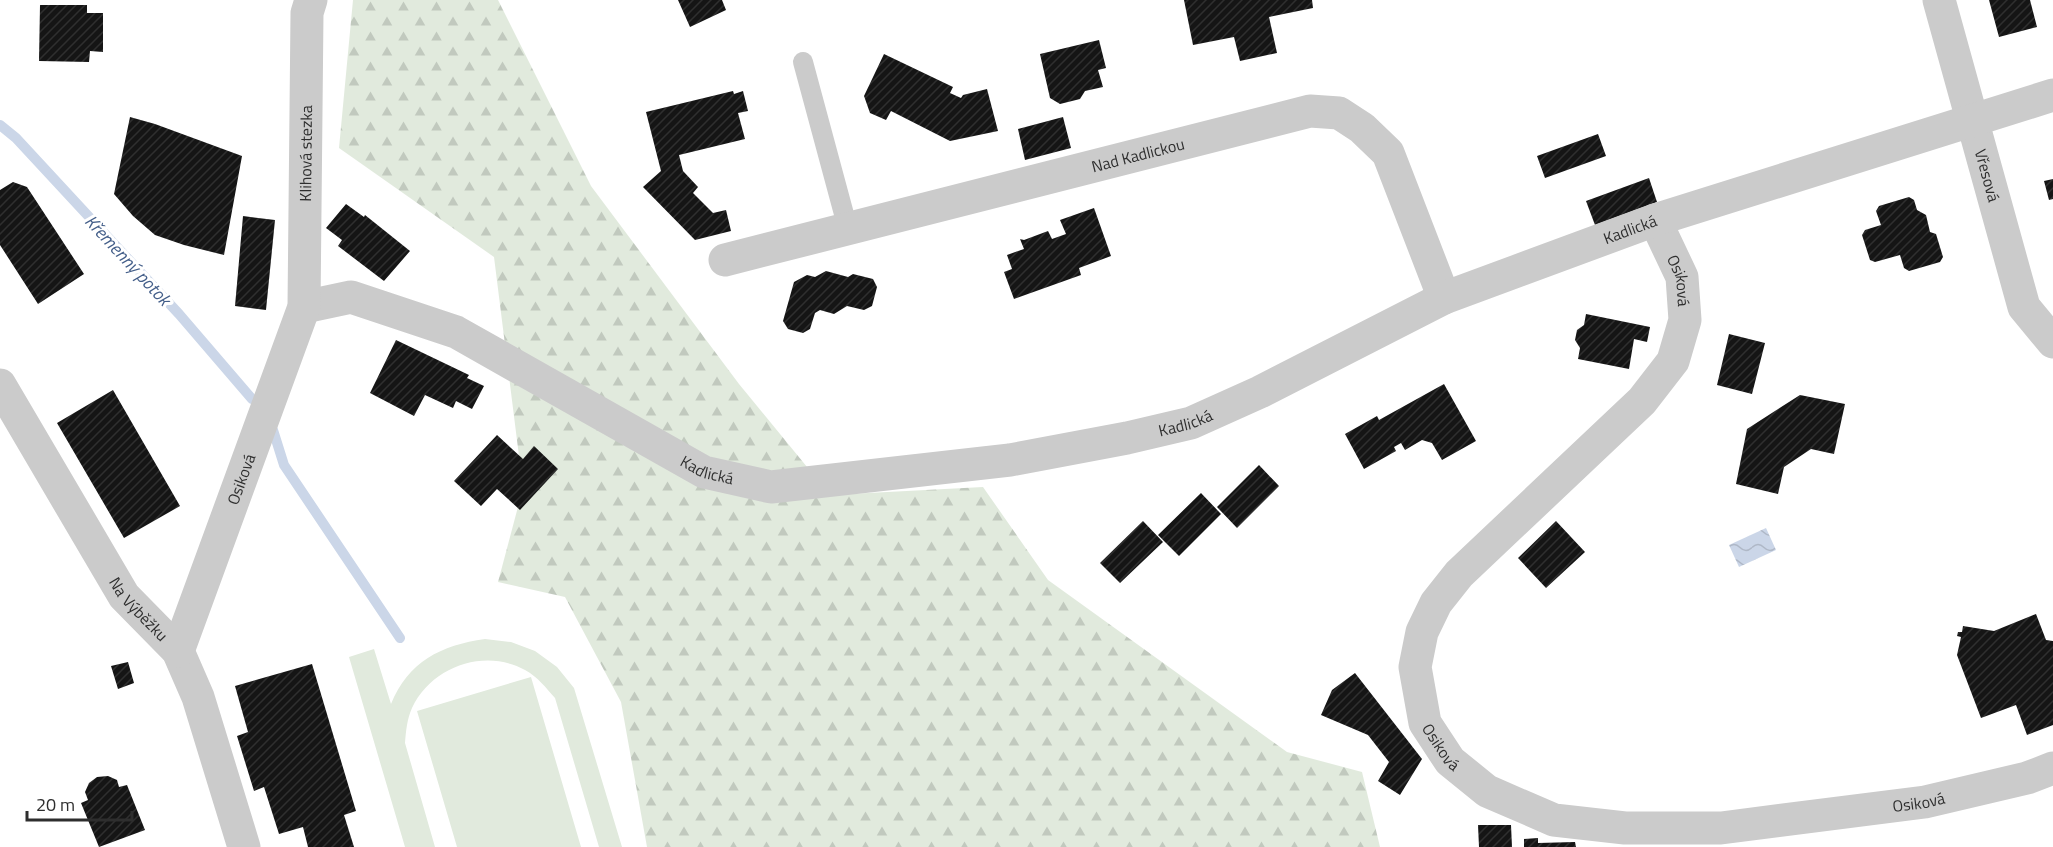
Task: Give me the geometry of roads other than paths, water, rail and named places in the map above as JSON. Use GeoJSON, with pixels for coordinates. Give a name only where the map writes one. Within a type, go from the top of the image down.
{"type":"FeatureCollection","features":[{"type":"Feature","properties":{"kind":"street","name":"Klihová stezka"},"geometry":{"type":"LineString","coordinates":[[304,307],[307,14],[311,0]]}},
{"type":"Feature","properties":{"kind":"street","name":"Vřesová"},"geometry":{"type":"LineString","coordinates":[[1939,0],[2024,307],[2053,342]]}},
{"type":"Feature","properties":{"kind":"street","name":"Kadlická"},"geometry":{"type":"LineString","coordinates":[[304,307],[351,297],[456,332],[704,472],[771,487],[1010,460],[1127,438],[1191,423],[1260,392],[1444,298],[1655,220],[2053,95]]}},
{"type":"Feature","properties":{"kind":"street","name":"Nad Kadlickou"},"geometry":{"type":"LineString","coordinates":[[725,260],[1310,111],[1339,113],[1362,128],[1388,153],[1444,298]]}},
{"type":"Feature","properties":{"kind":"street","name":"Osiková"},"geometry":{"type":"LineString","coordinates":[[1655,220],[1682,277],[1685,320],[1673,361],[1642,401],[1459,574],[1436,603],[1422,632],[1415,667],[1425,723],[1450,761],[1487,791],[1554,820],[1625,828],[1721,828],[1925,802],[2027,778],[2053,768]]}},
{"type":"Feature","properties":{"kind":"street","name":"Osiková"},"geometry":{"type":"LineString","coordinates":[[178,651],[304,307]]}},
{"type":"Feature","properties":{"kind":"street","name":"Na Výběžku"},"geometry":{"type":"LineString","coordinates":[[0,385],[124,596],[178,651],[198,697],[244,847]]}},
{"type":"Feature","properties":{"kind":"lane"},"geometry":{"type":"LineString","coordinates":[[803,62],[848,229]]}},
{"type":"Feature","properties":{"kind":"water"},"geometry":{"type":"Polygon","coordinates":[[[1766,528],[1776,550],[1739,567],[1729,545],[1766,528]]]}},
{"type":"Feature","properties":{"kind":"waterway","name":"Křemenný potok"},"geometry":{"type":"LineString","coordinates":[[0,125],[16,138],[179,314],[252,399]]}},
{"type":"Feature","properties":{"kind":"waterway","name":"Křemenný potok"},"geometry":{"type":"LineString","coordinates":[[273,430],[284,465],[400,638]]}}]}
